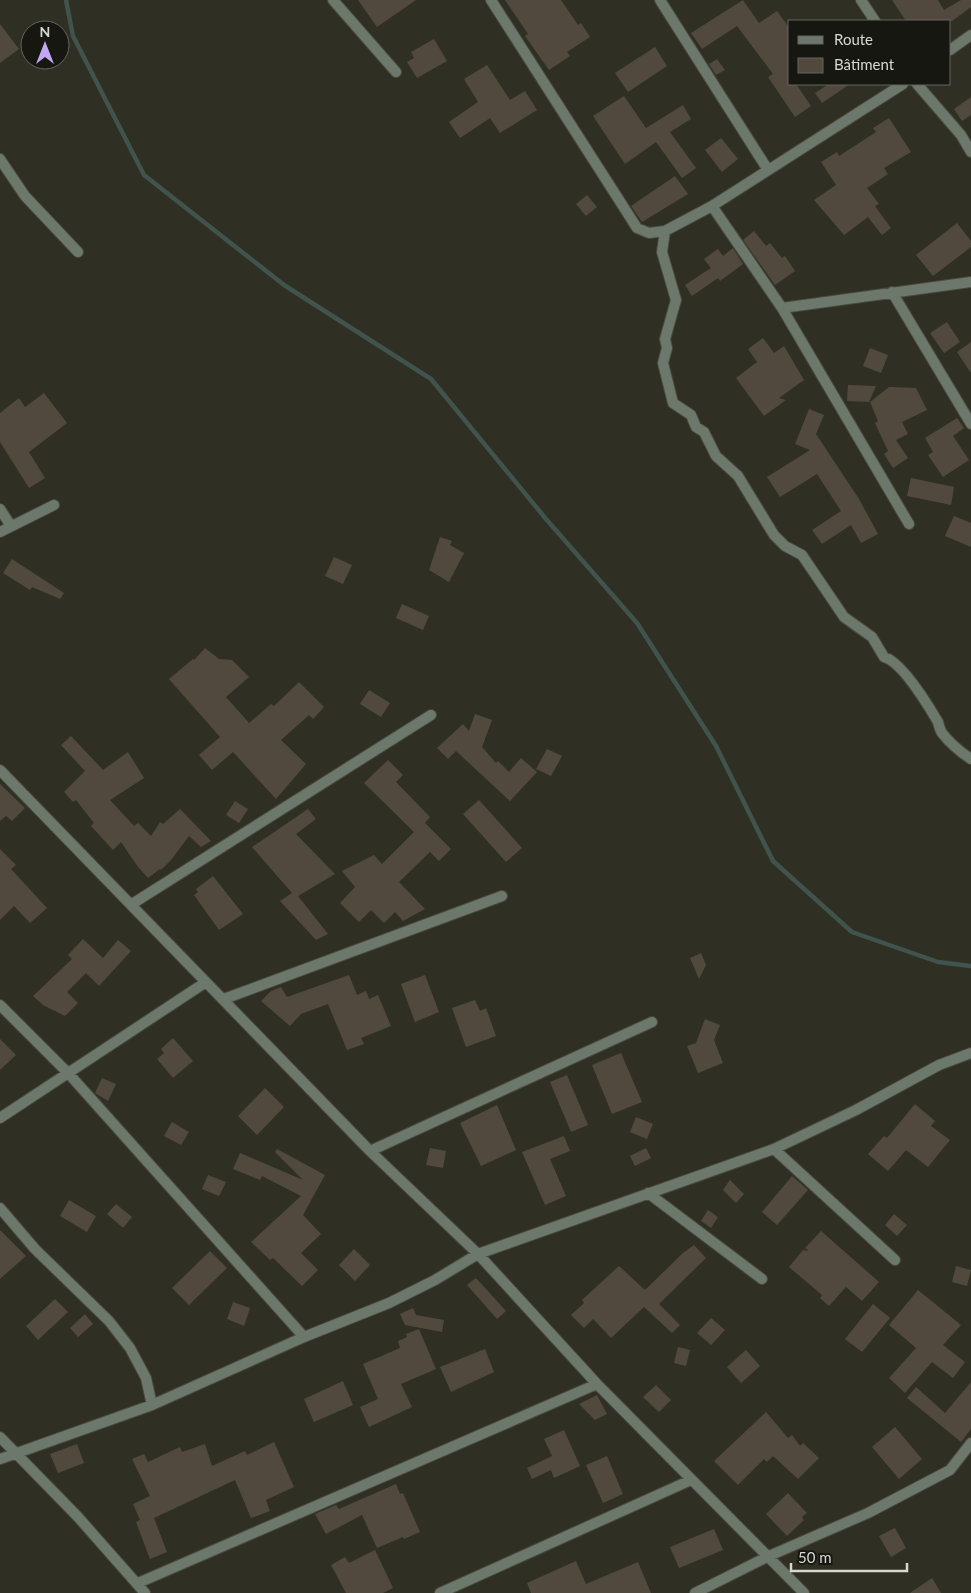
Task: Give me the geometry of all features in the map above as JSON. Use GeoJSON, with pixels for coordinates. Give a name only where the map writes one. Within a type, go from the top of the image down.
{"type":"FeatureCollection","features":[{"type":"Feature","properties":{"kind":"street"},"geometry":{"type":"LineString","coordinates":[[333,0],[396,72]]}},
{"type":"Feature","properties":{"kind":"street"},"geometry":{"type":"LineString","coordinates":[[491,0],[637,228],[649,233],[665,231],[712,206],[901,85]]}},
{"type":"Feature","properties":{"kind":"street"},"geometry":{"type":"LineString","coordinates":[[660,0],[768,170]]}},
{"type":"Feature","properties":{"kind":"street"},"geometry":{"type":"LineString","coordinates":[[861,0],[874,20]]}},
{"type":"Feature","properties":{"kind":"street"},"geometry":{"type":"LineString","coordinates":[[951,49],[971,35]]}},
{"type":"Feature","properties":{"kind":"street"},"geometry":{"type":"LineString","coordinates":[[918,85],[961,135],[971,152]]}},
{"type":"Feature","properties":{"kind":"street"},"geometry":{"type":"LineString","coordinates":[[0,159],[25,196],[78,252]]}},
{"type":"Feature","properties":{"kind":"street"},"geometry":{"type":"LineString","coordinates":[[712,206],[782,308],[909,524]]}},
{"type":"Feature","properties":{"kind":"street"},"geometry":{"type":"LineString","coordinates":[[665,231],[662,252],[676,300],[665,339],[667,348],[663,363],[673,403],[691,416],[696,427],[704,432],[716,456],[738,476],[774,535],[785,546],[802,555],[844,617],[877,642],[884,657],[890,659],[910,682],[934,717],[941,732],[962,754],[971,759]]}},
{"type":"Feature","properties":{"kind":"street"},"geometry":{"type":"LineString","coordinates":[[782,308],[971,282]]}},
{"type":"Feature","properties":{"kind":"street"},"geometry":{"type":"LineString","coordinates":[[892,292],[971,424]]}},
{"type":"Feature","properties":{"kind":"street"},"geometry":{"type":"LineString","coordinates":[[0,532],[54,505]]}},
{"type":"Feature","properties":{"kind":"street"},"geometry":{"type":"LineString","coordinates":[[0,509],[11,526]]}},
{"type":"Feature","properties":{"kind":"street"},"geometry":{"type":"LineString","coordinates":[[132,904],[431,715]]}},
{"type":"Feature","properties":{"kind":"street"},"geometry":{"type":"LineString","coordinates":[[0,770],[370,1151],[478,1254],[597,1384],[804,1593]]}},
{"type":"Feature","properties":{"kind":"street"},"geometry":{"type":"LineString","coordinates":[[224,999],[502,896]]}},
{"type":"Feature","properties":{"kind":"street"},"geometry":{"type":"LineString","coordinates":[[0,1118],[206,982]]}},
{"type":"Feature","properties":{"kind":"street"},"geometry":{"type":"LineString","coordinates":[[0,1005],[69,1074],[304,1337]]}},
{"type":"Feature","properties":{"kind":"street"},"geometry":{"type":"LineString","coordinates":[[370,1151],[652,1022]]}},
{"type":"Feature","properties":{"kind":"street"},"geometry":{"type":"LineString","coordinates":[[0,1459],[152,1405],[304,1337],[389,1303],[435,1280],[478,1254],[774,1149],[856,1110],[939,1065],[971,1053]]}},
{"type":"Feature","properties":{"kind":"street"},"geometry":{"type":"LineString","coordinates":[[774,1149],[895,1260]]}},
{"type":"Feature","properties":{"kind":"street"},"geometry":{"type":"LineString","coordinates":[[648,1193],[762,1279]]}},
{"type":"Feature","properties":{"kind":"street"},"geometry":{"type":"LineString","coordinates":[[0,1208],[35,1249],[109,1321],[130,1348],[146,1378],[152,1405]]}},
{"type":"Feature","properties":{"kind":"street"},"geometry":{"type":"LineString","coordinates":[[138,1582],[597,1384]]}},
{"type":"Feature","properties":{"kind":"street"},"geometry":{"type":"LineString","coordinates":[[0,1437],[78,1517],[138,1582],[145,1593]]}},
{"type":"Feature","properties":{"kind":"street"},"geometry":{"type":"LineString","coordinates":[[695,1593],[769,1556],[868,1513],[950,1470],[971,1443]]}},
{"type":"Feature","properties":{"kind":"street"},"geometry":{"type":"LineString","coordinates":[[440,1593],[691,1480]]}},
{"type":"Feature","properties":{"kind":"building"},"geometry":{"type":"Polygon","coordinates":[[[358,0],[416,0],[377,27],[358,0]]]}},
{"type":"Feature","properties":{"kind":"building"},"geometry":{"type":"Polygon","coordinates":[[[505,0],[561,0],[578,25],[581,23],[590,37],[567,52],[570,56],[549,70],[525,36],[528,34],[505,0]]]}},
{"type":"Feature","properties":{"kind":"building"},"geometry":{"type":"Polygon","coordinates":[[[743,0],[759,23],[777,11],[788,26],[788,85],[797,85],[811,106],[795,117],[768,77],[773,74],[737,26],[702,49],[691,33],[743,0]]]}},
{"type":"Feature","properties":{"kind":"building"},"geometry":{"type":"Polygon","coordinates":[[[892,0],[938,0],[944,10],[961,0],[971,0],[971,7],[952,21],[905,20],[892,0]]]}},
{"type":"Feature","properties":{"kind":"building"},"geometry":{"type":"Polygon","coordinates":[[[0,24],[19,49],[0,63],[0,24]]]}},
{"type":"Feature","properties":{"kind":"building"},"geometry":{"type":"Polygon","coordinates":[[[434,39],[447,61],[417,78],[407,62],[414,58],[411,52],[434,39]]]}},
{"type":"Feature","properties":{"kind":"building"},"geometry":{"type":"Polygon","coordinates":[[[655,47],[667,66],[628,92],[615,73],[655,47]]]}},
{"type":"Feature","properties":{"kind":"building"},"geometry":{"type":"Polygon","coordinates":[[[717,59],[725,70],[716,75],[709,64],[717,59]]]}},
{"type":"Feature","properties":{"kind":"building"},"geometry":{"type":"Polygon","coordinates":[[[487,65],[510,100],[525,91],[537,110],[500,133],[490,118],[460,138],[449,122],[478,102],[464,79],[487,65]]]}},
{"type":"Feature","properties":{"kind":"building"},"geometry":{"type":"Polygon","coordinates":[[[827,85],[849,85],[822,103],[815,93],[827,85]]]}},
{"type":"Feature","properties":{"kind":"building"},"geometry":{"type":"Polygon","coordinates":[[[624,96],[646,128],[683,105],[691,119],[670,132],[696,168],[682,178],[656,142],[625,164],[593,116],[624,96]]]}},
{"type":"Feature","properties":{"kind":"building"},"geometry":{"type":"Polygon","coordinates":[[[971,97],[971,115],[962,121],[954,109],[971,97]]]}},
{"type":"Feature","properties":{"kind":"building"},"geometry":{"type":"Polygon","coordinates":[[[889,118],[911,152],[884,168],[888,174],[867,188],[879,204],[875,206],[891,228],[882,235],[868,217],[844,235],[814,200],[836,185],[821,162],[837,152],[839,156],[876,132],[873,128],[889,118]]]}},
{"type":"Feature","properties":{"kind":"building"},"geometry":{"type":"Polygon","coordinates":[[[721,138],[738,159],[722,172],[705,150],[721,138]]]}},
{"type":"Feature","properties":{"kind":"building"},"geometry":{"type":"Polygon","coordinates":[[[675,176],[688,194],[642,222],[631,206],[675,176]]]}},
{"type":"Feature","properties":{"kind":"building"},"geometry":{"type":"Polygon","coordinates":[[[587,195],[597,207],[586,216],[576,204],[587,195]]]}},
{"type":"Feature","properties":{"kind":"building"},"geometry":{"type":"Polygon","coordinates":[[[957,223],[971,241],[971,247],[933,276],[916,255],[957,223]]]}},
{"type":"Feature","properties":{"kind":"building"},"geometry":{"type":"Polygon","coordinates":[[[754,231],[766,246],[770,243],[782,258],[785,256],[795,271],[775,285],[743,240],[754,231]]]}},
{"type":"Feature","properties":{"kind":"building"},"geometry":{"type":"Polygon","coordinates":[[[733,248],[743,264],[720,281],[718,278],[692,296],[685,285],[711,268],[704,259],[718,249],[723,256],[733,248]]]}},
{"type":"Feature","properties":{"kind":"building"},"geometry":{"type":"Polygon","coordinates":[[[947,322],[960,342],[944,353],[930,333],[947,322]]]}},
{"type":"Feature","properties":{"kind":"building"},"geometry":{"type":"Polygon","coordinates":[[[763,338],[774,353],[784,346],[804,380],[779,398],[786,400],[764,416],[736,378],[757,362],[748,349],[763,338]]]}},
{"type":"Feature","properties":{"kind":"building"},"geometry":{"type":"Polygon","coordinates":[[[971,342],[971,373],[957,352],[971,342]]]}},
{"type":"Feature","properties":{"kind":"building"},"geometry":{"type":"Polygon","coordinates":[[[870,348],[888,355],[881,373],[863,366],[870,348]]]}},
{"type":"Feature","properties":{"kind":"building"},"geometry":{"type":"Polygon","coordinates":[[[848,385],[876,386],[869,402],[847,401],[848,385]]]}},
{"type":"Feature","properties":{"kind":"building"},"geometry":{"type":"Polygon","coordinates":[[[889,387],[916,388],[927,410],[902,422],[908,434],[896,440],[908,458],[893,468],[884,454],[888,451],[875,423],[878,421],[870,402],[889,387]]]}},
{"type":"Feature","properties":{"kind":"building"},"geometry":{"type":"Polygon","coordinates":[[[44,393],[67,423],[29,452],[45,478],[29,488],[0,442],[0,413],[19,398],[25,407],[44,393]]]}},
{"type":"Feature","properties":{"kind":"building"},"geometry":{"type":"Polygon","coordinates":[[[809,409],[824,415],[816,434],[859,499],[878,534],[861,543],[851,525],[822,544],[812,530],[841,511],[817,474],[780,497],[767,477],[810,450],[795,444],[809,409]]]}},
{"type":"Feature","properties":{"kind":"building"},"geometry":{"type":"Polygon","coordinates":[[[957,418],[964,428],[953,436],[969,460],[943,477],[928,455],[933,452],[925,438],[957,418]]]}},
{"type":"Feature","properties":{"kind":"building"},"geometry":{"type":"Polygon","coordinates":[[[911,478],[954,487],[951,505],[907,496],[911,478]]]}},
{"type":"Feature","properties":{"kind":"building"},"geometry":{"type":"Polygon","coordinates":[[[954,516],[971,523],[971,547],[945,536],[954,516]]]}},
{"type":"Feature","properties":{"kind":"building"},"geometry":{"type":"Polygon","coordinates":[[[440,537],[452,541],[450,545],[464,553],[449,582],[429,570],[440,537]]]}},
{"type":"Feature","properties":{"kind":"building"},"geometry":{"type":"Polygon","coordinates":[[[334,557],[352,565],[343,584],[325,576],[334,557]]]}},
{"type":"Feature","properties":{"kind":"building"},"geometry":{"type":"Polygon","coordinates":[[[12,559],[64,593],[60,599],[32,587],[30,590],[3,573],[12,559]]]}},
{"type":"Feature","properties":{"kind":"building"},"geometry":{"type":"Polygon","coordinates":[[[402,604],[429,616],[423,630],[396,618],[402,604]]]}},
{"type":"Feature","properties":{"kind":"building"},"geometry":{"type":"Polygon","coordinates":[[[205,648],[219,659],[232,660],[249,677],[226,697],[249,723],[271,704],[274,706],[299,682],[324,707],[313,719],[309,715],[281,740],[306,764],[276,799],[233,752],[212,770],[199,755],[220,737],[169,679],[194,660],[205,648]]]}},
{"type":"Feature","properties":{"kind":"building"},"geometry":{"type":"Polygon","coordinates":[[[369,690],[390,703],[381,717],[360,704],[369,690]]]}},
{"type":"Feature","properties":{"kind":"building"},"geometry":{"type":"Polygon","coordinates":[[[475,714],[492,720],[482,747],[496,763],[498,761],[509,772],[521,758],[537,772],[510,801],[456,751],[448,759],[437,748],[463,724],[469,731],[475,714]]]}},
{"type":"Feature","properties":{"kind":"building"},"geometry":{"type":"Polygon","coordinates":[[[71,736],[103,770],[128,752],[144,778],[110,800],[134,826],[138,823],[151,836],[160,822],[163,824],[180,809],[211,841],[201,847],[189,836],[171,860],[161,870],[148,878],[121,842],[113,850],[91,826],[94,823],[76,800],[73,802],[64,792],[85,771],[61,745],[71,736]]]}},
{"type":"Feature","properties":{"kind":"building"},"geometry":{"type":"Polygon","coordinates":[[[547,749],[562,756],[551,776],[536,769],[547,749]]]}},
{"type":"Feature","properties":{"kind":"building"},"geometry":{"type":"Polygon","coordinates":[[[388,760],[403,775],[396,782],[430,817],[425,823],[451,849],[439,861],[430,852],[399,882],[425,909],[403,921],[395,912],[384,923],[371,910],[359,922],[340,903],[355,887],[342,871],[374,855],[382,864],[414,832],[364,783],[388,760]]]}},
{"type":"Feature","properties":{"kind":"building"},"geometry":{"type":"Polygon","coordinates":[[[0,784],[25,808],[12,821],[6,816],[0,821],[0,784]]]}},
{"type":"Feature","properties":{"kind":"building"},"geometry":{"type":"Polygon","coordinates":[[[479,800],[522,848],[506,862],[463,814],[479,800]]]}},
{"type":"Feature","properties":{"kind":"building"},"geometry":{"type":"Polygon","coordinates":[[[235,801],[248,809],[239,823],[226,815],[235,801]]]}},
{"type":"Feature","properties":{"kind":"building"},"geometry":{"type":"Polygon","coordinates":[[[308,809],[316,819],[296,834],[335,874],[298,896],[328,934],[316,940],[280,901],[292,893],[252,847],[308,809]]]}},
{"type":"Feature","properties":{"kind":"building"},"geometry":{"type":"Polygon","coordinates":[[[0,849],[16,865],[11,869],[47,908],[30,923],[14,906],[0,920],[0,849]]]}},
{"type":"Feature","properties":{"kind":"building"},"geometry":{"type":"Polygon","coordinates":[[[213,876],[243,914],[219,930],[194,895],[198,892],[196,889],[213,876]]]}},
{"type":"Feature","properties":{"kind":"building"},"geometry":{"type":"Polygon","coordinates":[[[83,939],[103,958],[118,940],[131,951],[99,986],[86,973],[67,992],[78,1003],[65,1016],[43,1005],[33,996],[72,959],[68,955],[83,939]]]}},
{"type":"Feature","properties":{"kind":"building"},"geometry":{"type":"Polygon","coordinates":[[[701,953],[706,965],[699,979],[690,958],[701,953]]]}},
{"type":"Feature","properties":{"kind":"building"},"geometry":{"type":"Polygon","coordinates":[[[349,975],[357,995],[366,991],[369,999],[378,995],[391,1026],[361,1038],[364,1044],[347,1050],[328,1004],[301,1014],[290,1026],[261,1001],[271,991],[281,987],[287,997],[349,975]]]}},
{"type":"Feature","properties":{"kind":"building"},"geometry":{"type":"Polygon","coordinates":[[[425,975],[439,1012],[415,1022],[401,984],[425,975]]]}},
{"type":"Feature","properties":{"kind":"building"},"geometry":{"type":"Polygon","coordinates":[[[475,1000],[480,1011],[486,1008],[496,1036],[466,1047],[452,1008],[475,1000]]]}},
{"type":"Feature","properties":{"kind":"building"},"geometry":{"type":"Polygon","coordinates":[[[705,1019],[720,1025],[714,1040],[723,1063],[698,1073],[687,1046],[696,1043],[705,1019]]]}},
{"type":"Feature","properties":{"kind":"building"},"geometry":{"type":"Polygon","coordinates":[[[173,1038],[193,1061],[173,1078],[157,1059],[164,1053],[161,1049],[173,1038]]]}},
{"type":"Feature","properties":{"kind":"building"},"geometry":{"type":"Polygon","coordinates":[[[0,1039],[16,1055],[0,1070],[0,1039]]]}},
{"type":"Feature","properties":{"kind":"building"},"geometry":{"type":"Polygon","coordinates":[[[621,1053],[642,1102],[612,1114],[592,1065],[621,1053]]]}},
{"type":"Feature","properties":{"kind":"building"},"geometry":{"type":"Polygon","coordinates":[[[567,1075],[588,1125],[571,1132],[550,1082],[567,1075]]]}},
{"type":"Feature","properties":{"kind":"building"},"geometry":{"type":"Polygon","coordinates":[[[102,1078],[116,1084],[108,1101],[95,1093],[102,1078]]]}},
{"type":"Feature","properties":{"kind":"building"},"geometry":{"type":"Polygon","coordinates":[[[265,1088],[284,1107],[257,1135],[238,1116],[265,1088]]]}},
{"type":"Feature","properties":{"kind":"building"},"geometry":{"type":"Polygon","coordinates":[[[915,1104],[935,1121],[931,1126],[950,1140],[928,1167],[906,1150],[888,1171],[868,1154],[884,1136],[887,1138],[915,1104]]]}},
{"type":"Feature","properties":{"kind":"building"},"geometry":{"type":"Polygon","coordinates":[[[497,1105],[516,1150],[481,1166],[460,1123],[497,1105]]]}},
{"type":"Feature","properties":{"kind":"building"},"geometry":{"type":"Polygon","coordinates":[[[636,1117],[653,1124],[647,1139],[630,1132],[636,1117]]]}},
{"type":"Feature","properties":{"kind":"building"},"geometry":{"type":"Polygon","coordinates":[[[172,1122],[189,1132],[181,1145],[164,1136],[172,1122]]]}},
{"type":"Feature","properties":{"kind":"building"},"geometry":{"type":"Polygon","coordinates":[[[564,1136],[570,1151],[550,1159],[566,1196],[545,1205],[522,1152],[564,1136]]]}},
{"type":"Feature","properties":{"kind":"building"},"geometry":{"type":"Polygon","coordinates":[[[430,1148],[446,1151],[443,1168],[426,1165],[430,1148]]]}},
{"type":"Feature","properties":{"kind":"building"},"geometry":{"type":"Polygon","coordinates":[[[646,1148],[651,1158],[635,1166],[630,1156],[646,1148]]]}},
{"type":"Feature","properties":{"kind":"building"},"geometry":{"type":"Polygon","coordinates":[[[277,1149],[325,1175],[303,1215],[321,1234],[301,1253],[318,1270],[302,1286],[273,1258],[270,1260],[251,1242],[301,1196],[262,1176],[260,1180],[233,1169],[240,1153],[303,1180],[275,1152],[277,1149]]]}},
{"type":"Feature","properties":{"kind":"building"},"geometry":{"type":"Polygon","coordinates":[[[208,1175],[226,1182],[219,1196],[202,1189],[208,1175]]]}},
{"type":"Feature","properties":{"kind":"building"},"geometry":{"type":"Polygon","coordinates":[[[792,1176],[808,1190],[777,1225],[762,1212],[792,1176]]]}},
{"type":"Feature","properties":{"kind":"building"},"geometry":{"type":"Polygon","coordinates":[[[730,1180],[744,1194],[736,1203],[723,1190],[730,1180]]]}},
{"type":"Feature","properties":{"kind":"building"},"geometry":{"type":"Polygon","coordinates":[[[69,1200],[96,1216],[87,1232],[60,1216],[69,1200]]]}},
{"type":"Feature","properties":{"kind":"building"},"geometry":{"type":"Polygon","coordinates":[[[116,1204],[132,1217],[123,1228],[107,1214],[116,1204]]]}},
{"type":"Feature","properties":{"kind":"building"},"geometry":{"type":"Polygon","coordinates":[[[708,1210],[718,1217],[711,1228],[701,1221],[708,1210]]]}},
{"type":"Feature","properties":{"kind":"building"},"geometry":{"type":"Polygon","coordinates":[[[894,1214],[907,1225],[897,1236],[885,1225],[894,1214]]]}},
{"type":"Feature","properties":{"kind":"building"},"geometry":{"type":"Polygon","coordinates":[[[0,1230],[26,1256],[0,1279],[0,1230]]]}},
{"type":"Feature","properties":{"kind":"building"},"geometry":{"type":"Polygon","coordinates":[[[821,1231],[879,1282],[862,1301],[846,1287],[829,1306],[820,1298],[822,1295],[789,1267],[803,1250],[809,1251],[805,1248],[821,1231]]]}},
{"type":"Feature","properties":{"kind":"building"},"geometry":{"type":"Polygon","coordinates":[[[694,1245],[706,1258],[659,1304],[680,1325],[672,1333],[644,1307],[611,1338],[593,1319],[584,1328],[571,1315],[584,1303],[582,1300],[619,1266],[645,1290],[683,1253],[694,1245]]]}},
{"type":"Feature","properties":{"kind":"building"},"geometry":{"type":"Polygon","coordinates":[[[354,1249],[370,1265],[355,1281],[339,1265],[354,1249]]]}},
{"type":"Feature","properties":{"kind":"building"},"geometry":{"type":"Polygon","coordinates":[[[210,1251],[227,1268],[189,1305],[172,1288],[210,1251]]]}},
{"type":"Feature","properties":{"kind":"building"},"geometry":{"type":"Polygon","coordinates":[[[956,1266],[971,1270],[967,1286],[952,1282],[956,1266]]]}},
{"type":"Feature","properties":{"kind":"building"},"geometry":{"type":"Polygon","coordinates":[[[476,1278],[506,1311],[497,1319],[467,1285],[476,1278]]]}},
{"type":"Feature","properties":{"kind":"building"},"geometry":{"type":"Polygon","coordinates":[[[918,1290],[961,1325],[943,1345],[965,1362],[953,1378],[932,1362],[905,1393],[889,1378],[916,1348],[889,1325],[918,1290]]]}},
{"type":"Feature","properties":{"kind":"building"},"geometry":{"type":"Polygon","coordinates":[[[55,1299],[68,1312],[38,1340],[26,1326],[55,1299]]]}},
{"type":"Feature","properties":{"kind":"building"},"geometry":{"type":"Polygon","coordinates":[[[233,1302],[250,1308],[244,1326],[227,1319],[233,1302]]]}},
{"type":"Feature","properties":{"kind":"building"},"geometry":{"type":"Polygon","coordinates":[[[873,1304],[890,1318],[862,1352],[845,1339],[873,1304]]]}},
{"type":"Feature","properties":{"kind":"building"},"geometry":{"type":"Polygon","coordinates":[[[413,1308],[416,1315],[444,1320],[442,1332],[405,1325],[400,1314],[413,1308]]]}},
{"type":"Feature","properties":{"kind":"building"},"geometry":{"type":"Polygon","coordinates":[[[85,1314],[93,1324],[78,1337],[70,1328],[85,1314]]]}},
{"type":"Feature","properties":{"kind":"building"},"geometry":{"type":"Polygon","coordinates":[[[711,1318],[725,1330],[711,1345],[697,1333],[711,1318]]]}},
{"type":"Feature","properties":{"kind":"building"},"geometry":{"type":"Polygon","coordinates":[[[419,1329],[436,1369],[401,1384],[412,1407],[369,1427],[360,1407],[378,1399],[363,1364],[400,1348],[398,1341],[407,1337],[406,1334],[419,1329]]]}},
{"type":"Feature","properties":{"kind":"building"},"geometry":{"type":"Polygon","coordinates":[[[678,1347],[690,1350],[686,1366],[674,1363],[678,1347]]]}},
{"type":"Feature","properties":{"kind":"building"},"geometry":{"type":"Polygon","coordinates":[[[485,1349],[494,1372],[451,1392],[440,1367],[485,1349]]]}},
{"type":"Feature","properties":{"kind":"building"},"geometry":{"type":"Polygon","coordinates":[[[746,1350],[760,1366],[741,1383],[727,1367],[746,1350]]]}},
{"type":"Feature","properties":{"kind":"building"},"geometry":{"type":"Polygon","coordinates":[[[343,1381],[353,1405],[314,1422],[304,1399],[343,1381]]]}},
{"type":"Feature","properties":{"kind":"building"},"geometry":{"type":"Polygon","coordinates":[[[971,1382],[971,1429],[961,1442],[907,1398],[916,1387],[945,1413],[971,1382]]]}},
{"type":"Feature","properties":{"kind":"building"},"geometry":{"type":"Polygon","coordinates":[[[656,1385],[671,1400],[659,1412],[643,1397],[656,1385]]]}},
{"type":"Feature","properties":{"kind":"building"},"geometry":{"type":"Polygon","coordinates":[[[597,1395],[607,1414],[595,1420],[579,1404],[597,1395]]]}},
{"type":"Feature","properties":{"kind":"building"},"geometry":{"type":"Polygon","coordinates":[[[766,1412],[788,1438],[792,1435],[800,1446],[803,1443],[819,1458],[798,1479],[773,1456],[767,1462],[764,1459],[738,1485],[714,1461],[766,1412]]]}},
{"type":"Feature","properties":{"kind":"building"},"geometry":{"type":"Polygon","coordinates":[[[895,1427],[922,1459],[899,1479],[872,1447],[895,1427]]]}},
{"type":"Feature","properties":{"kind":"building"},"geometry":{"type":"Polygon","coordinates":[[[564,1430],[580,1466],[554,1478],[551,1470],[532,1479],[527,1468],[552,1456],[544,1439],[564,1430]]]}},
{"type":"Feature","properties":{"kind":"building"},"geometry":{"type":"Polygon","coordinates":[[[274,1442],[294,1487],[266,1500],[270,1511],[251,1518],[235,1480],[154,1518],[167,1552],[150,1559],[136,1522],[140,1520],[133,1504],[150,1496],[132,1459],[144,1454],[148,1462],[180,1447],[182,1452],[205,1444],[212,1466],[245,1451],[247,1455],[274,1442]]]}},
{"type":"Feature","properties":{"kind":"building"},"geometry":{"type":"Polygon","coordinates":[[[77,1444],[84,1463],[58,1473],[50,1454],[77,1444]]]}},
{"type":"Feature","properties":{"kind":"building"},"geometry":{"type":"Polygon","coordinates":[[[607,1456],[623,1494],[603,1503],[586,1465],[607,1456]]]}},
{"type":"Feature","properties":{"kind":"building"},"geometry":{"type":"Polygon","coordinates":[[[396,1484],[400,1494],[403,1493],[420,1532],[404,1539],[403,1537],[377,1548],[362,1515],[326,1534],[315,1514],[336,1505],[339,1509],[396,1484]]]}},
{"type":"Feature","properties":{"kind":"building"},"geometry":{"type":"Polygon","coordinates":[[[788,1493],[807,1513],[802,1517],[804,1520],[787,1536],[766,1514],[788,1493]]]}},
{"type":"Feature","properties":{"kind":"building"},"geometry":{"type":"Polygon","coordinates":[[[895,1528],[906,1548],[891,1557],[879,1536],[895,1528]]]}},
{"type":"Feature","properties":{"kind":"building"},"geometry":{"type":"Polygon","coordinates":[[[714,1529],[723,1550],[679,1568],[670,1547],[714,1529]]]}},
{"type":"Feature","properties":{"kind":"building"},"geometry":{"type":"Polygon","coordinates":[[[375,1550],[393,1588],[383,1593],[346,1593],[331,1565],[345,1557],[349,1563],[375,1550]]]}},
{"type":"Feature","properties":{"kind":"building"},"geometry":{"type":"Polygon","coordinates":[[[576,1561],[586,1584],[638,1562],[651,1593],[531,1593],[527,1583],[576,1561]]]}},
{"type":"Feature","properties":{"kind":"building"},"geometry":{"type":"Polygon","coordinates":[[[932,1578],[941,1593],[910,1593],[932,1578]]]}},
{"type":"Feature","properties":{"kind":"waterway"},"geometry":{"type":"LineString","coordinates":[[66,0],[73,36],[144,175],[284,285],[431,379],[546,519],[637,623],[716,746],[773,861],[852,932],[938,962],[971,966]]}}]}
